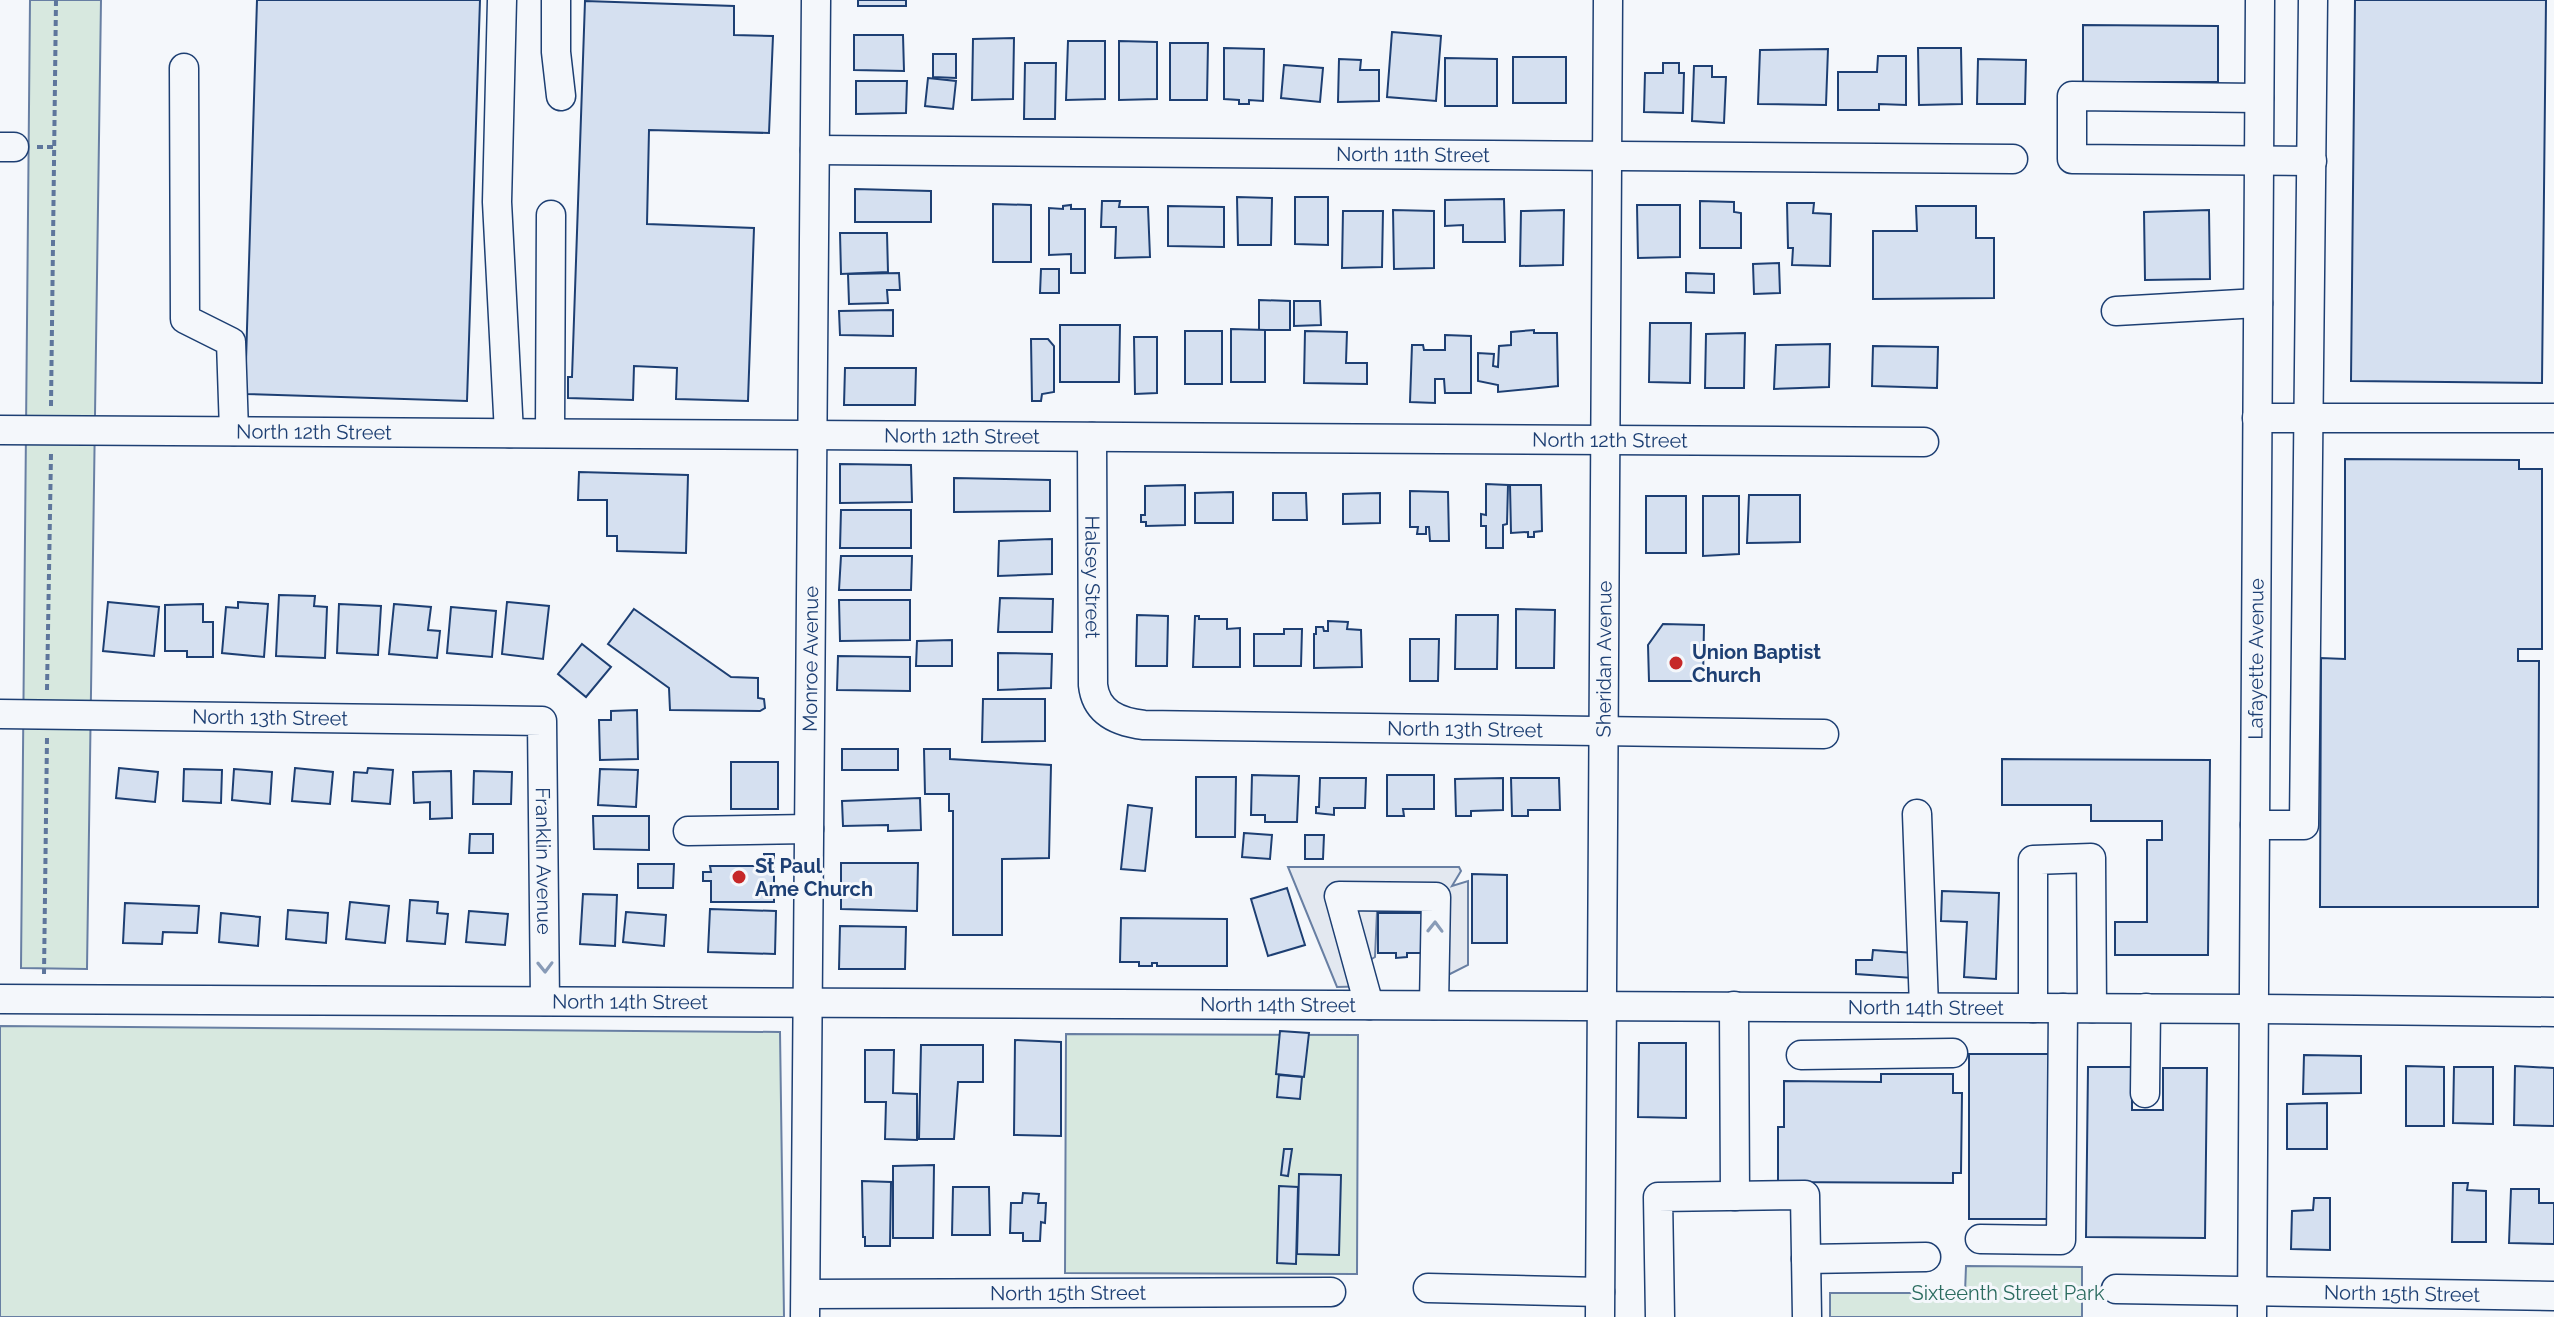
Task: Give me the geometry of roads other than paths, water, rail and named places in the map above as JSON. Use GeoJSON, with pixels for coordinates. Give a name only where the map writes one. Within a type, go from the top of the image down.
{"type":"FeatureCollection","features":[{"type":"Feature","properties":{"kind":"street"},"geometry":{"type":"LineString","coordinates":[[502,0],[497,202],[509,433]]}},
{"type":"Feature","properties":{"kind":"street"},"geometry":{"type":"LineString","coordinates":[[556,0],[556,52],[561,96]]}},
{"type":"Feature","properties":{"kind":"street","name":"Monroe Avenue"},"geometry":{"type":"LineString","coordinates":[[806,1305],[816,0]]}},
{"type":"Feature","properties":{"kind":"street","name":"Sheridan Avenue"},"geometry":{"type":"LineString","coordinates":[[1600,1304],[1608,0]]}},
{"type":"Feature","properties":{"kind":"street","name":"Lafayette Avenue"},"geometry":{"type":"LineString","coordinates":[[2252,1303],[2260,0]]}},
{"type":"Feature","properties":{"kind":"street"},"geometry":{"type":"LineString","coordinates":[[2255,825],[2304,825],[2313,0]]}},
{"type":"Feature","properties":{"kind":"street"},"geometry":{"type":"LineString","coordinates":[[184,68],[185,319],[231,342],[234,431]]}},
{"type":"Feature","properties":{"kind":"street"},"geometry":{"type":"LineString","coordinates":[[2259,98],[2072,96],[2072,159],[2312,161]]}},
{"type":"Feature","properties":{"kind":"street","name":"North 11th Street"},"geometry":{"type":"LineString","coordinates":[[815,150],[2013,159]]}},
{"type":"Feature","properties":{"kind":"street"},"geometry":{"type":"LineString","coordinates":[[550,433],[551,215]]}},
{"type":"Feature","properties":{"kind":"street"},"geometry":{"type":"LineString","coordinates":[[2116,311],[2258,303]]}},
{"type":"Feature","properties":{"kind":"street"},"geometry":{"type":"LineString","coordinates":[[2257,418],[2554,418]]}},
{"type":"Feature","properties":{"kind":"street","name":"North 12th Street"},"geometry":{"type":"LineString","coordinates":[[0,430],[1924,442]]}},
{"type":"Feature","properties":{"kind":"street","name":"Halsey Street"},"geometry":{"type":"LineString","coordinates":[[1092,437],[1093,685],[1094,696],[1108,714]]}},
{"type":"Feature","properties":{"kind":"street","name":"North 13th Street"},"geometry":{"type":"LineString","coordinates":[[0,714],[542,721]]}},
{"type":"Feature","properties":{"kind":"street","name":"North 13th Street"},"geometry":{"type":"LineString","coordinates":[[1108,714],[1144,725],[1824,734]]}},
{"type":"Feature","properties":{"kind":"street","name":"Franklin Avenue"},"geometry":{"type":"LineString","coordinates":[[542,721],[545,1001]]}},
{"type":"Feature","properties":{"kind":"street"},"geometry":{"type":"LineString","coordinates":[[1914,1053],[1919,1007],[1917,814]]}},
{"type":"Feature","properties":{"kind":"street"},"geometry":{"type":"LineString","coordinates":[[688,831],[809,829]]}},
{"type":"Feature","properties":{"kind":"street"},"geometry":{"type":"LineString","coordinates":[[2033,1008],[2033,860],[2091,858],[2092,1008]]}},
{"type":"Feature","properties":{"kind":"street"},"geometry":{"type":"LineString","coordinates":[[1369,1005],[1339,896],[1436,897],[1434,1005]]}},
{"type":"Feature","properties":{"kind":"street","name":"North 14th Street"},"geometry":{"type":"LineString","coordinates":[[0,999],[2554,1012]]}},
{"type":"Feature","properties":{"kind":"street"},"geometry":{"type":"LineString","coordinates":[[1734,1006],[1735,1196]]}},
{"type":"Feature","properties":{"kind":"street"},"geometry":{"type":"LineString","coordinates":[[1980,1239],[2061,1240],[2063,1008]]}},
{"type":"Feature","properties":{"kind":"street"},"geometry":{"type":"LineString","coordinates":[[2145,1093],[2146,1008]]}},
{"type":"Feature","properties":{"kind":"street"},"geometry":{"type":"LineString","coordinates":[[1801,1055],[1953,1053]]}},
{"type":"Feature","properties":{"kind":"street"},"geometry":{"type":"LineString","coordinates":[[1660,1317],[1658,1197],[1805,1195],[1807,1317]]}},
{"type":"Feature","properties":{"kind":"street"},"geometry":{"type":"LineString","coordinates":[[1806,1259],[1926,1257]]}},
{"type":"Feature","properties":{"kind":"street"},"geometry":{"type":"LineString","coordinates":[[1428,1288],[1600,1304]]}},
{"type":"Feature","properties":{"kind":"street","name":"North 15th Street"},"geometry":{"type":"LineString","coordinates":[[2116,1289],[2252,1303],[2554,1296]]}},
{"type":"Feature","properties":{"kind":"street","name":"North 15th Street"},"geometry":{"type":"LineString","coordinates":[[806,1305],[1331,1292]]}},
{"type":"Feature","properties":{"kind":"place","name":"Union Baptist Church"},"geometry":{"type":"Point","coordinates":[1676,663]}},
{"type":"Feature","properties":{"kind":"place","name":"St Paul Ame Church"},"geometry":{"type":"Point","coordinates":[739,877]}},
{"type":"Feature","properties":{"kind":"park label","name":"Sixteenth Street Park"},"geometry":{"type":"Point","coordinates":[2008,1293]}}]}
